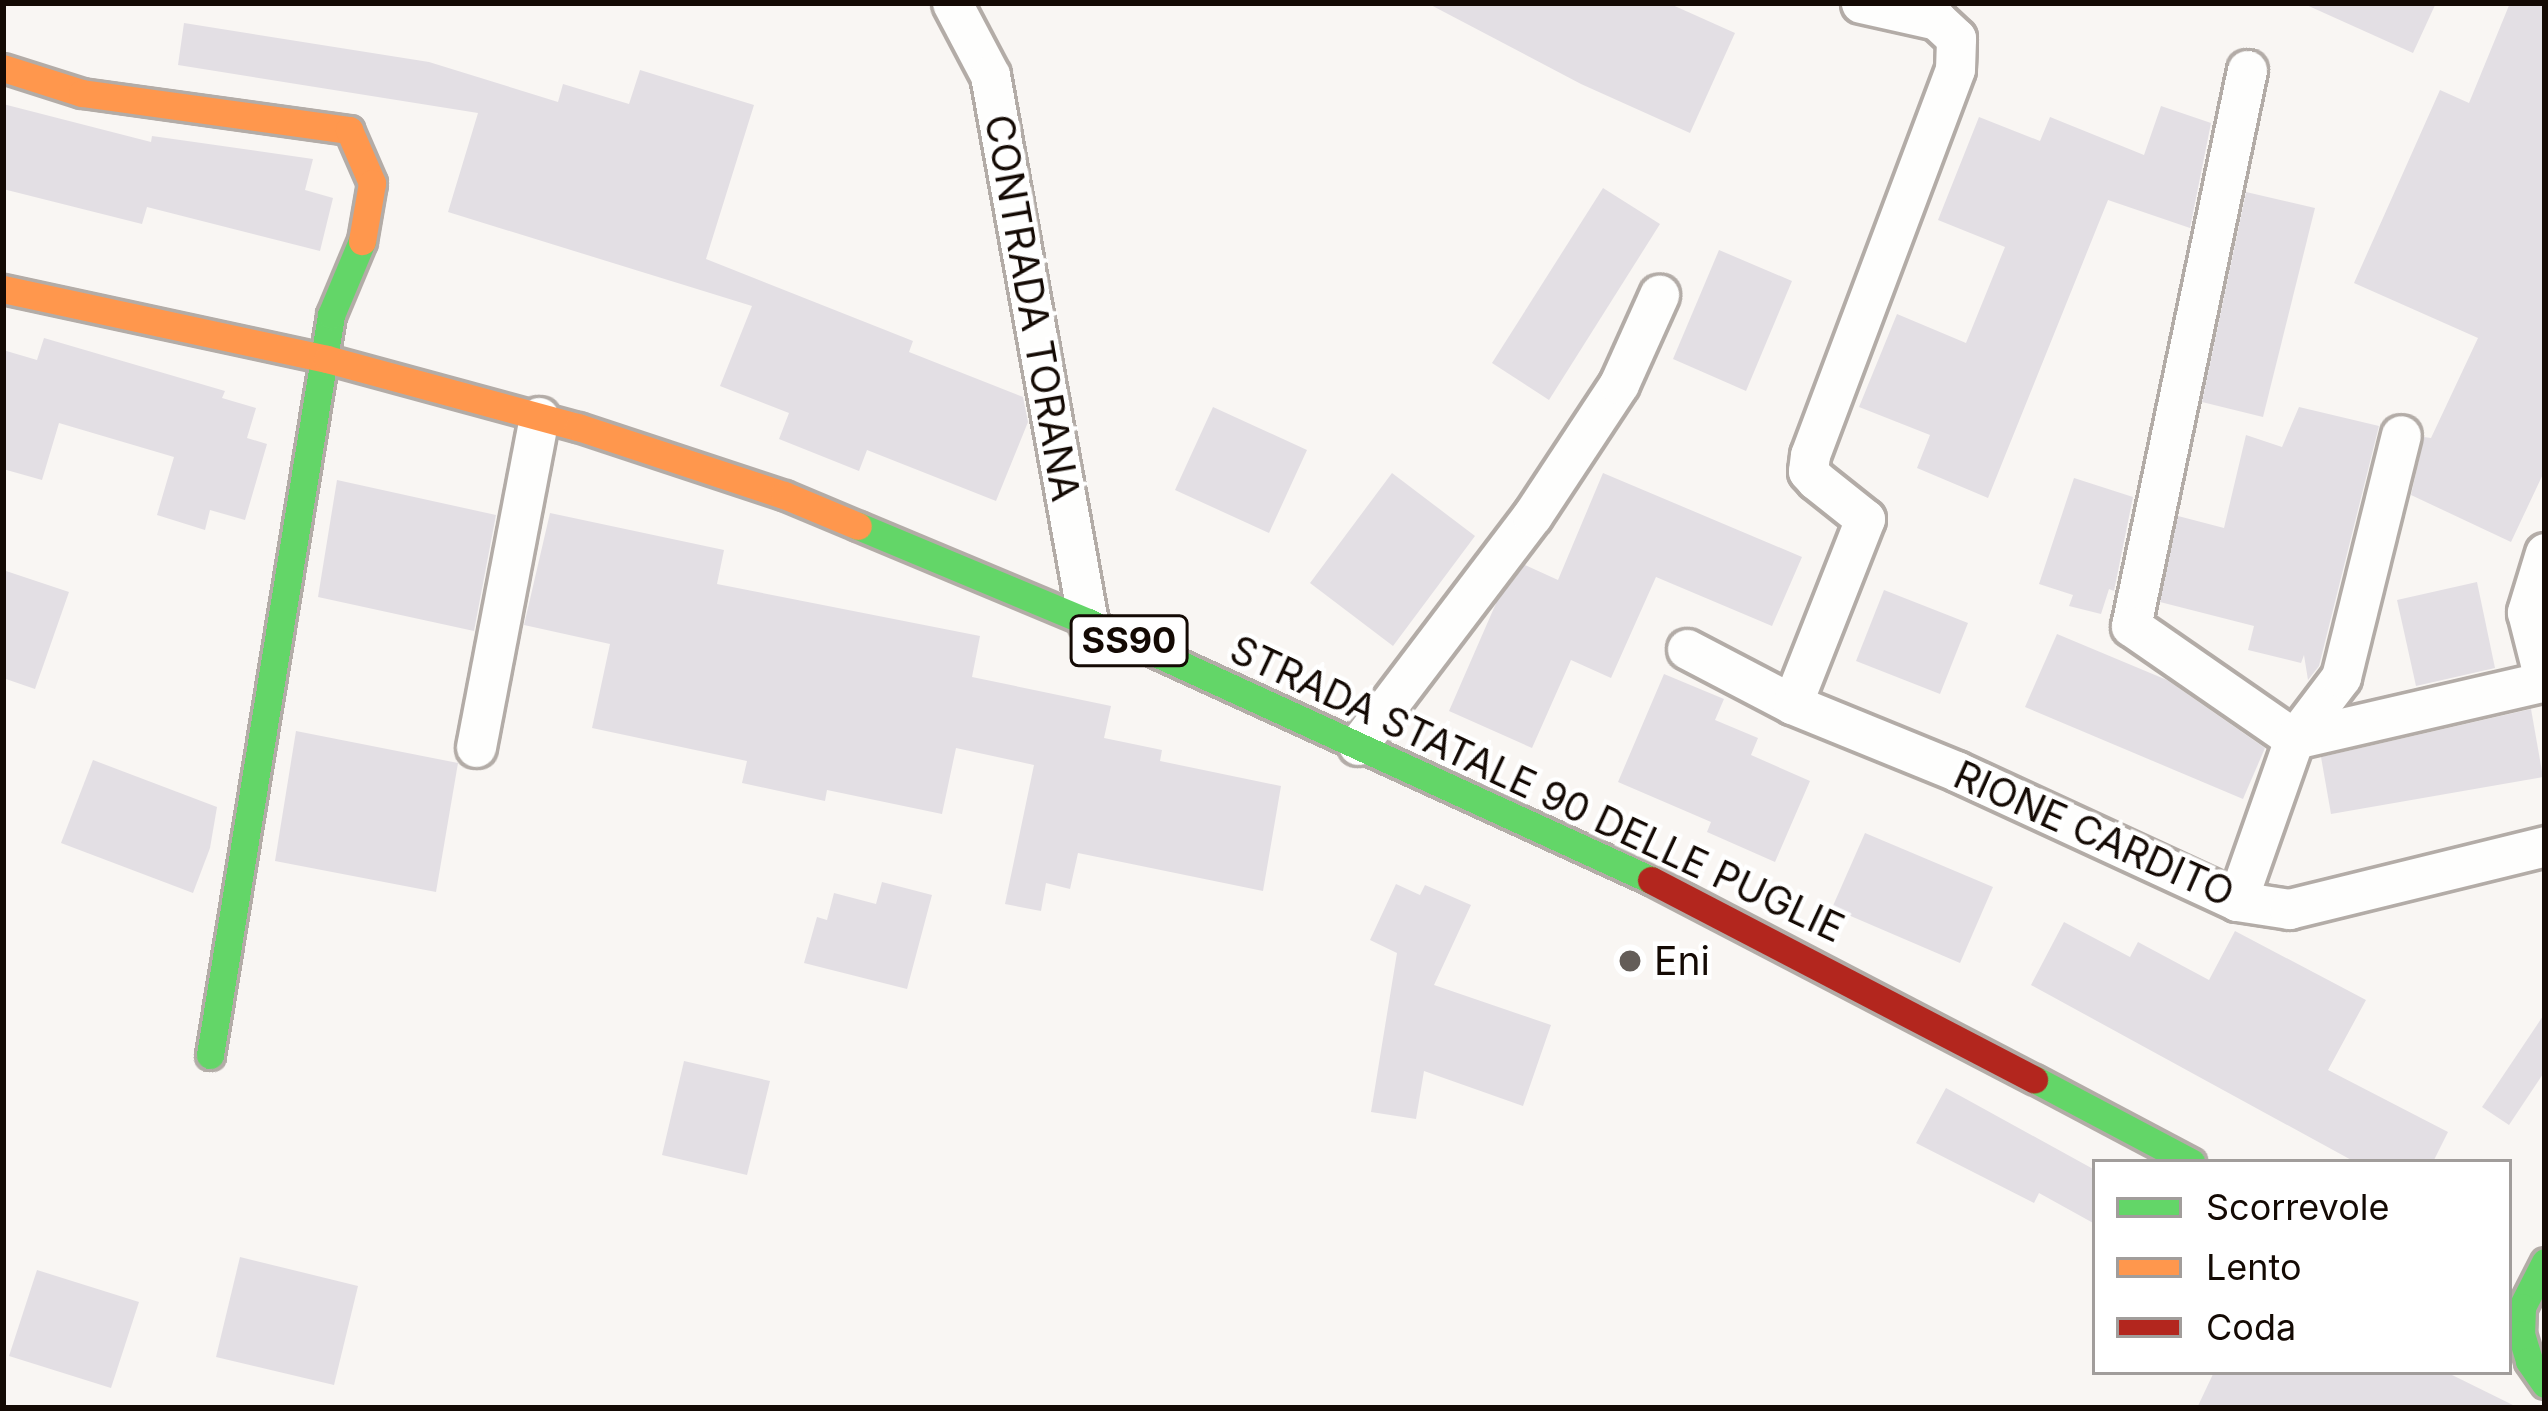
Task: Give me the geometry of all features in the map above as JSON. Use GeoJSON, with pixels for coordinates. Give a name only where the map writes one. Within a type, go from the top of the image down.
{"type":"FeatureCollection","features":[{"type":"Feature","properties":{"kind":"main road"},"geometry":{"type":"LineString","coordinates":[[3,68],[82,93],[349,130],[372,183],[369,224],[331,315],[210,1054]]}},
{"type":"Feature","properties":{"kind":"main road","name":"STRADA STATALE 90 DELLE PUGLIE"},"geometry":{"type":"LineString","coordinates":[[3,289],[326,359],[539,417],[784,495],[1088,622],[1697,901],[2185,1159]]}},
{"type":"Feature","properties":{"kind":"main road"},"geometry":{"type":"LineString","coordinates":[[2512,1266],[2545,1261]]}},
{"type":"Feature","properties":{"kind":"main road"},"geometry":{"type":"LineString","coordinates":[[2528,1365],[2521,1334],[2522,1306],[2545,1261]]}},
{"type":"Feature","properties":{"kind":"street","name":"CONTRADA TORANA"},"geometry":{"type":"LineString","coordinates":[[952,3],[990,75],[1088,622]]}},
{"type":"Feature","properties":{"kind":"street"},"geometry":{"type":"LineString","coordinates":[[1792,704],[1865,519],[1808,471],[1810,455],[1955,69],[1956,38],[1937,20],[1861,3]]}},
{"type":"Feature","properties":{"kind":"street"},"geometry":{"type":"LineString","coordinates":[[2247,70],[2131,626],[2294,739],[2545,682],[2527,612],[2545,553]]}},
{"type":"Feature","properties":{"kind":"street"},"geometry":{"type":"LineString","coordinates":[[1358,746],[1532,516],[1619,384],[1659,295]]}},
{"type":"Feature","properties":{"kind":"street"},"geometry":{"type":"LineString","coordinates":[[476,747],[539,417]]}},
{"type":"Feature","properties":{"kind":"street"},"geometry":{"type":"LineString","coordinates":[[2237,902],[2294,739],[2341,677],[2401,435]]}},
{"type":"Feature","properties":{"kind":"street","name":"RIONE CARDITO"},"geometry":{"type":"LineString","coordinates":[[1687,649],[1792,704],[1956,771],[2237,902],[2289,909],[2545,846]]}},
{"type":"Feature","properties":{"kind":"building"},"geometry":{"type":"Polygon","coordinates":[[[1427,3],[1668,3],[1735,33],[1690,133],[1581,84],[1427,3]]]}},
{"type":"Feature","properties":{"kind":"building"},"geometry":{"type":"Polygon","coordinates":[[[2302,3],[2436,3],[2413,53],[2302,3]]]}},
{"type":"Feature","properties":{"kind":"building"},"geometry":{"type":"Polygon","coordinates":[[[2510,3],[2545,3],[2545,470],[2511,542],[2411,495],[2424,437],[2431,438],[2478,338],[2354,283],[2440,90],[2469,103],[2510,3]]]}},
{"type":"Feature","properties":{"kind":"building"},"geometry":{"type":"Polygon","coordinates":[[[184,23],[429,62],[558,102],[563,84],[629,104],[640,70],[754,105],[706,259],[913,341],[909,352],[1023,397],[1028,422],[996,501],[867,450],[859,471],[779,439],[789,413],[720,386],[752,306],[448,212],[478,113],[178,65],[184,23]]]}},
{"type":"Feature","properties":{"kind":"building"},"geometry":{"type":"Polygon","coordinates":[[[3,104],[151,142],[152,136],[313,159],[305,190],[333,198],[320,251],[147,207],[142,224],[3,189],[3,104]]]}},
{"type":"Feature","properties":{"kind":"building"},"geometry":{"type":"Polygon","coordinates":[[[2161,106],[2211,123],[2190,228],[2108,200],[1988,498],[1917,468],[1930,435],[1859,407],[1897,314],[1966,343],[2005,247],[1938,220],[1979,117],[2040,141],[2050,117],[2144,155],[2161,106]]]}},
{"type":"Feature","properties":{"kind":"building"},"geometry":{"type":"Polygon","coordinates":[[[1603,188],[1660,224],[1549,400],[1492,363],[1603,188]]]}},
{"type":"Feature","properties":{"kind":"building"},"geometry":{"type":"Polygon","coordinates":[[[2246,192],[2315,208],[2263,417],[2202,402],[2246,192]]]}},
{"type":"Feature","properties":{"kind":"building"},"geometry":{"type":"Polygon","coordinates":[[[1719,250],[1792,281],[1746,391],[1673,359],[1719,250]]]}},
{"type":"Feature","properties":{"kind":"building"},"geometry":{"type":"Polygon","coordinates":[[[44,338],[225,391],[222,398],[256,408],[247,438],[267,444],[245,520],[210,510],[205,530],[157,515],[174,457],[59,423],[42,480],[3,469],[3,350],[37,360],[44,338]]]}},
{"type":"Feature","properties":{"kind":"building"},"geometry":{"type":"Polygon","coordinates":[[[1213,407],[1307,450],[1269,533],[1175,490],[1213,407]]]}},
{"type":"Feature","properties":{"kind":"building"},"geometry":{"type":"Polygon","coordinates":[[[2299,407],[2379,426],[2319,666],[2308,680],[2304,655],[2301,663],[2248,650],[2254,626],[2160,602],[2178,516],[2224,528],[2246,435],[2282,447],[2299,407]]]}},
{"type":"Feature","properties":{"kind":"building"},"geometry":{"type":"Polygon","coordinates":[[[1392,473],[1475,536],[1393,646],[1310,583],[1392,473]]]}},
{"type":"Feature","properties":{"kind":"building"},"geometry":{"type":"Polygon","coordinates":[[[1603,473],[1802,557],[1772,626],[1656,577],[1611,678],[1571,660],[1532,748],[1449,711],[1497,601],[1525,565],[1558,580],[1603,473]]]}},
{"type":"Feature","properties":{"kind":"building"},"geometry":{"type":"Polygon","coordinates":[[[2074,478],[2133,497],[2114,591],[2109,589],[2101,614],[2069,606],[2073,595],[2039,584],[2074,478]]]}},
{"type":"Feature","properties":{"kind":"building"},"geometry":{"type":"Polygon","coordinates":[[[337,480],[496,515],[474,631],[318,597],[337,480]]]}},
{"type":"Feature","properties":{"kind":"building"},"geometry":{"type":"Polygon","coordinates":[[[550,513],[724,550],[717,584],[980,636],[972,677],[1111,706],[1104,738],[1162,750],[1160,761],[1281,786],[1263,891],[1078,853],[1070,889],[1046,883],[1041,911],[1005,904],[1034,765],[956,748],[942,814],[827,790],[825,801],[742,783],[747,761],[592,728],[610,644],[524,625],[550,513]]]}},
{"type":"Feature","properties":{"kind":"building"},"geometry":{"type":"Polygon","coordinates":[[[3,570],[69,592],[35,689],[3,678],[3,570]]]}},
{"type":"Feature","properties":{"kind":"building"},"geometry":{"type":"Polygon","coordinates":[[[2477,582],[2495,668],[2416,686],[2397,600],[2477,582]]]}},
{"type":"Feature","properties":{"kind":"building"},"geometry":{"type":"Polygon","coordinates":[[[1884,590],[1968,623],[1940,694],[1856,661],[1884,590]]]}},
{"type":"Feature","properties":{"kind":"building"},"geometry":{"type":"Polygon","coordinates":[[[2057,634],[2167,680],[2265,748],[2243,799],[2025,707],[2057,634]]]}},
{"type":"Feature","properties":{"kind":"building"},"geometry":{"type":"Polygon","coordinates":[[[1664,674],[1724,699],[1715,720],[1758,738],[1751,755],[1810,781],[1775,862],[1707,832],[1711,822],[1618,782],[1664,674]]]}},
{"type":"Feature","properties":{"kind":"building"},"geometry":{"type":"Polygon","coordinates":[[[2531,709],[2543,777],[2331,814],[2321,757],[2531,709]]]}},
{"type":"Feature","properties":{"kind":"building"},"geometry":{"type":"Polygon","coordinates":[[[296,731],[458,763],[436,892],[275,861],[296,731]]]}},
{"type":"Feature","properties":{"kind":"building"},"geometry":{"type":"Polygon","coordinates":[[[93,760],[217,807],[210,848],[193,893],[61,843],[93,760]]]}},
{"type":"Feature","properties":{"kind":"building"},"geometry":{"type":"Polygon","coordinates":[[[1865,833],[1993,887],[1960,963],[1832,908],[1865,833]]]}},
{"type":"Feature","properties":{"kind":"building"},"geometry":{"type":"Polygon","coordinates":[[[882,882],[932,895],[907,989],[804,963],[817,917],[827,920],[834,893],[876,904],[882,882]]]}},
{"type":"Feature","properties":{"kind":"building"},"geometry":{"type":"Polygon","coordinates":[[[1396,884],[1420,895],[1425,885],[1471,905],[1434,985],[1551,1025],[1523,1106],[1424,1071],[1416,1119],[1371,1112],[1397,953],[1370,940],[1396,884]]]}},
{"type":"Feature","properties":{"kind":"building"},"geometry":{"type":"Polygon","coordinates":[[[2064,922],[2130,957],[2138,942],[2209,980],[2235,931],[2366,1000],[2328,1070],[2448,1132],[2434,1159],[2350,1159],[2031,985],[2064,922]]]}},
{"type":"Feature","properties":{"kind":"building"},"geometry":{"type":"Polygon","coordinates":[[[2545,1013],[2545,1071],[2509,1125],[2482,1107],[2545,1013]]]}},
{"type":"Feature","properties":{"kind":"building"},"geometry":{"type":"Polygon","coordinates":[[[684,1061],[770,1081],[747,1175],[662,1155],[684,1061]]]}},
{"type":"Feature","properties":{"kind":"building"},"geometry":{"type":"Polygon","coordinates":[[[1946,1088],[2092,1168],[2092,1222],[2039,1193],[2034,1203],[1916,1143],[1946,1088]]]}},
{"type":"Feature","properties":{"kind":"building"},"geometry":{"type":"Polygon","coordinates":[[[240,1257],[358,1286],[334,1385],[216,1357],[240,1257]]]}},
{"type":"Feature","properties":{"kind":"building"},"geometry":{"type":"Polygon","coordinates":[[[37,1270],[139,1302],[111,1388],[9,1356],[37,1270]]]}},
{"type":"Feature","properties":{"kind":"building"},"geometry":{"type":"Polygon","coordinates":[[[2213,1375],[2452,1375],[2519,1408],[2197,1408],[2213,1375]]]}},
{"type":"Feature","properties":{"kind":"traffic: fast"},"geometry":{"type":"LineString","coordinates":[[210,1055],[331,315],[362,241]]}},
{"type":"Feature","properties":{"kind":"traffic: fast"},"geometry":{"type":"LineString","coordinates":[[858,526],[1088,622],[1651,880]]}},
{"type":"Feature","properties":{"kind":"traffic: fast"},"geometry":{"type":"LineString","coordinates":[[2034,1079],[2185,1159]]}},
{"type":"Feature","properties":{"kind":"traffic: fast"},"geometry":{"type":"LineString","coordinates":[[2545,1262],[2522,1307],[2521,1334],[2529,1361],[2545,1384]]}},
{"type":"Feature","properties":{"kind":"traffic: slow"},"geometry":{"type":"LineString","coordinates":[[3,68],[82,93],[349,130],[372,183],[362,241]]}},
{"type":"Feature","properties":{"kind":"traffic: slow"},"geometry":{"type":"LineString","coordinates":[[3,289],[327,359],[578,427],[784,495],[858,526]]}},
{"type":"Feature","properties":{"kind":"traffic: jam"},"geometry":{"type":"LineString","coordinates":[[1651,880],[2034,1079]]}},
{"type":"Feature","properties":{"kind":"place","name":"Eni"},"geometry":{"type":"Point","coordinates":[1630,961]}}]}
